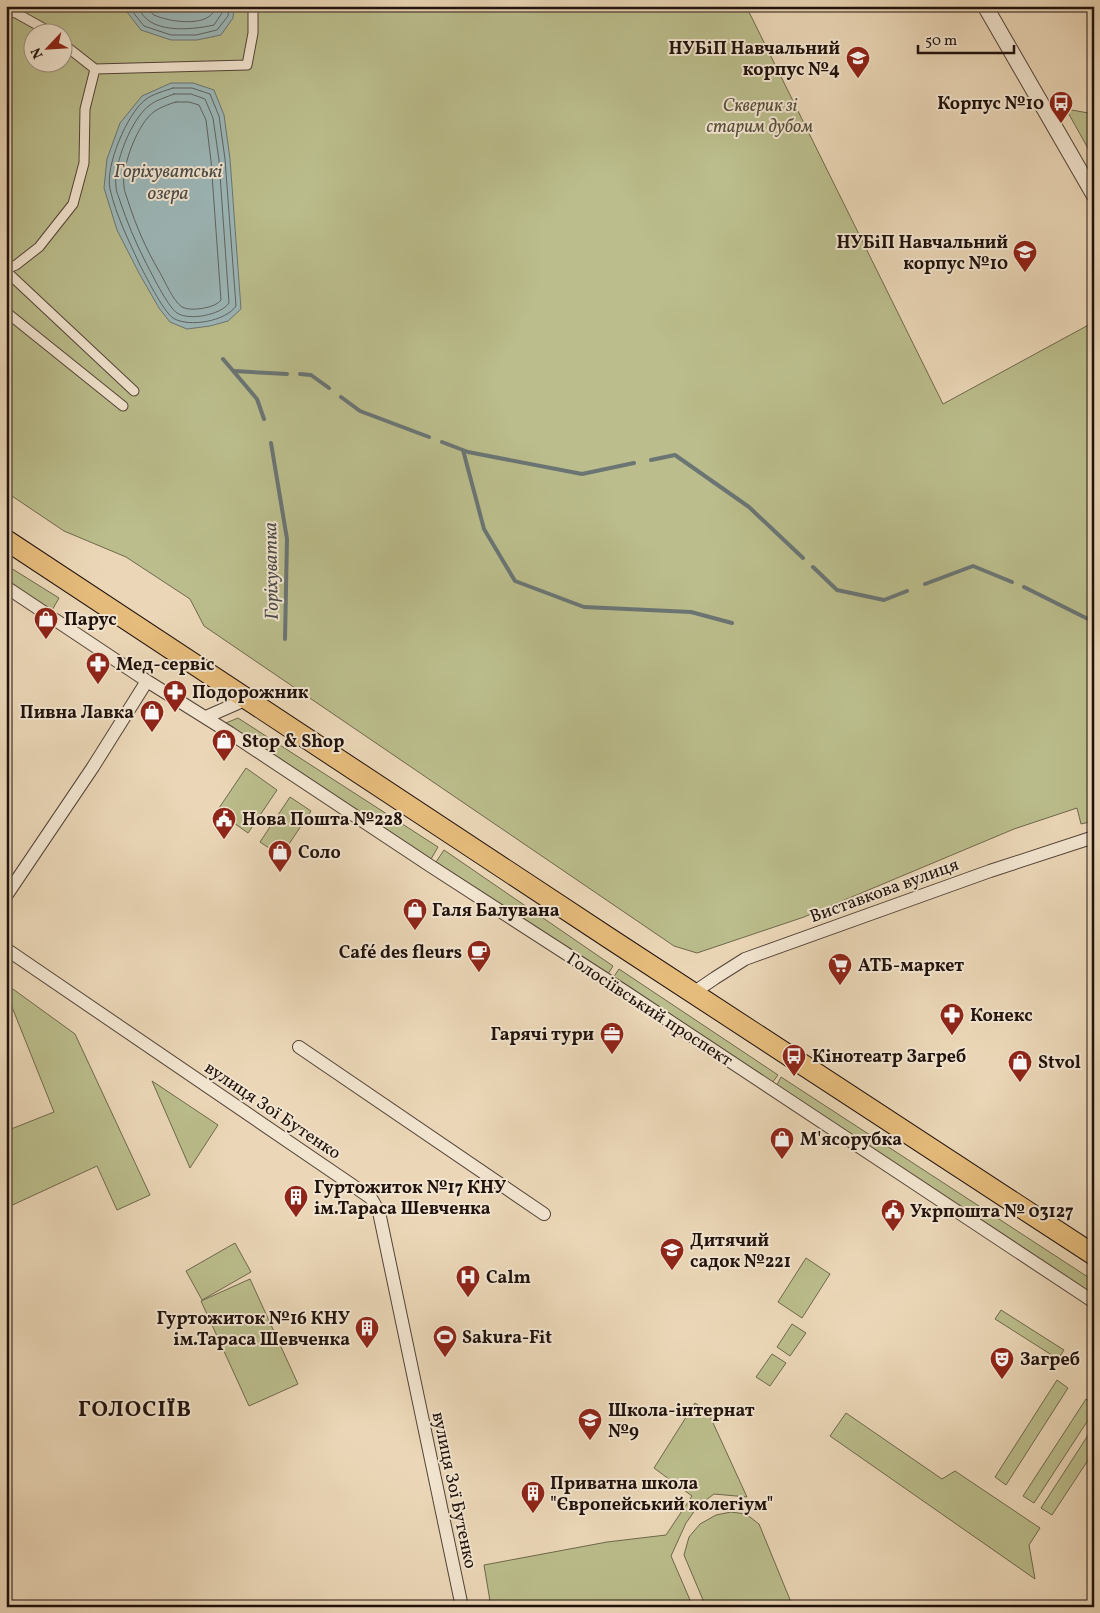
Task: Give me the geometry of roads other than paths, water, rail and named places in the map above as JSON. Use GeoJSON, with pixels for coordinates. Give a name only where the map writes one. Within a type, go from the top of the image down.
{"type":"FeatureCollection","features":[{"type":"Feature","properties":{"kind":"highway","name":"Голосіївський проспект"},"geometry":{"type":"LineString","coordinates":[[6,540],[1094,1255]]}},
{"type":"Feature","properties":{"kind":"street"},"geometry":{"type":"LineString","coordinates":[[72,51],[95,68],[247,66],[252,33],[253,6]]}},
{"type":"Feature","properties":{"kind":"street"},"geometry":{"type":"LineString","coordinates":[[985,6],[1094,194]]}},
{"type":"Feature","properties":{"kind":"street"},"geometry":{"type":"LineString","coordinates":[[6,12],[16,13],[32,22]]}},
{"type":"Feature","properties":{"kind":"street"},"geometry":{"type":"LineString","coordinates":[[95,68],[85,109],[84,163],[73,204],[39,246],[16,265],[6,270],[134,391]]}},
{"type":"Feature","properties":{"kind":"street"},"geometry":{"type":"LineString","coordinates":[[6,312],[123,406]]}},
{"type":"Feature","properties":{"kind":"street","name":"Голосіївський проспект"},"geometry":{"type":"LineString","coordinates":[[6,587],[147,681],[632,996],[1094,1302]]}},
{"type":"Feature","properties":{"kind":"street"},"geometry":{"type":"LineString","coordinates":[[6,896],[93,767],[147,681]]}},
{"type":"Feature","properties":{"kind":"street"},"geometry":{"type":"LineString","coordinates":[[206,718],[247,699]]}},
{"type":"Feature","properties":{"kind":"street","name":"Виставкова вулиця"},"geometry":{"type":"LineString","coordinates":[[694,993],[745,959],[990,871],[1094,837]]}},
{"type":"Feature","properties":{"kind":"street","name":"вулиця Зої Бутенко"},"geometry":{"type":"LineString","coordinates":[[6,949],[371,1198],[379,1212],[462,1607]]}},
{"type":"Feature","properties":{"kind":"street"},"geometry":{"type":"LineString","coordinates":[[299,1047],[544,1214]]}},
{"type":"Feature","properties":{"kind":"water"},"geometry":{"type":"Polygon","coordinates":[[[127,6],[234,6],[233,18],[221,35],[197,40],[171,40],[141,30],[127,12],[127,6]]]}},
{"type":"Feature","properties":{"kind":"water","name":"Горіхуватські озера"},"geometry":{"type":"Polygon","coordinates":[[[171,83],[193,83],[214,90],[224,115],[230,159],[241,309],[228,321],[187,329],[170,322],[159,308],[117,230],[104,188],[107,159],[120,123],[142,96],[171,83]]]}},
{"type":"Feature","properties":{"kind":"waterway","name":"Горіхуватка"},"geometry":{"type":"LineString","coordinates":[[223,359],[257,399],[264,419]]}},
{"type":"Feature","properties":{"kind":"waterway"},"geometry":{"type":"LineString","coordinates":[[234,371],[287,374]]}},
{"type":"Feature","properties":{"kind":"waterway"},"geometry":{"type":"LineString","coordinates":[[300,374],[311,375],[329,388]]}},
{"type":"Feature","properties":{"kind":"waterway"},"geometry":{"type":"LineString","coordinates":[[341,397],[360,411],[429,437]]}},
{"type":"Feature","properties":{"kind":"waterway"},"geometry":{"type":"LineString","coordinates":[[442,442],[468,452],[582,474],[634,463]]}},
{"type":"Feature","properties":{"kind":"waterway","name":"Горіхуватка"},"geometry":{"type":"LineString","coordinates":[[271,443],[287,539],[285,639]]}},
{"type":"Feature","properties":{"kind":"waterway"},"geometry":{"type":"LineString","coordinates":[[463,450],[484,529],[515,581],[584,607],[691,612],[732,623]]}},
{"type":"Feature","properties":{"kind":"waterway"},"geometry":{"type":"LineString","coordinates":[[651,460],[675,455],[749,507],[803,558]]}},
{"type":"Feature","properties":{"kind":"waterway"},"geometry":{"type":"LineString","coordinates":[[925,584],[973,566],[1012,582]]}},
{"type":"Feature","properties":{"kind":"waterway"},"geometry":{"type":"LineString","coordinates":[[813,567],[837,590],[884,600],[907,591]]}},
{"type":"Feature","properties":{"kind":"waterway"},"geometry":{"type":"LineString","coordinates":[[1024,587],[1094,622]]}},
{"type":"Feature","properties":{"kind":"place","name":"НУБіП Навчальний корпус №4"},"geometry":{"type":"Point","coordinates":[858,79]}},
{"type":"Feature","properties":{"kind":"place","name":"Корпус №10"},"geometry":{"type":"Point","coordinates":[1061,124]}},
{"type":"Feature","properties":{"kind":"place","name":"НУБіП Навчальний корпус №10"},"geometry":{"type":"Point","coordinates":[1025,273]}},
{"type":"Feature","properties":{"kind":"place","name":"Парус"},"geometry":{"type":"Point","coordinates":[46,640]}},
{"type":"Feature","properties":{"kind":"place","name":"Мед-сервіс"},"geometry":{"type":"Point","coordinates":[98,685]}},
{"type":"Feature","properties":{"kind":"place","name":"Подорожник"},"geometry":{"type":"Point","coordinates":[175,713]}},
{"type":"Feature","properties":{"kind":"place","name":"Пивна Лавка"},"geometry":{"type":"Point","coordinates":[152,733]}},
{"type":"Feature","properties":{"kind":"place","name":"Stop & Shop"},"geometry":{"type":"Point","coordinates":[224,762]}},
{"type":"Feature","properties":{"kind":"place","name":"Нова Пошта №228"},"geometry":{"type":"Point","coordinates":[224,840]}},
{"type":"Feature","properties":{"kind":"place","name":"Соло"},"geometry":{"type":"Point","coordinates":[280,873]}},
{"type":"Feature","properties":{"kind":"place","name":"Галя Балувана"},"geometry":{"type":"Point","coordinates":[415,931]}},
{"type":"Feature","properties":{"kind":"place","name":"Café des fleurs"},"geometry":{"type":"Point","coordinates":[479,973]}},
{"type":"Feature","properties":{"kind":"place","name":"АТБ-маркет"},"geometry":{"type":"Point","coordinates":[840,986]}},
{"type":"Feature","properties":{"kind":"place","name":"Конекс"},"geometry":{"type":"Point","coordinates":[952,1036]}},
{"type":"Feature","properties":{"kind":"place","name":"Гарячі тури"},"geometry":{"type":"Point","coordinates":[612,1055]}},
{"type":"Feature","properties":{"kind":"place","name":"Кінотеатр Загреб"},"geometry":{"type":"Point","coordinates":[794,1077]}},
{"type":"Feature","properties":{"kind":"place","name":"Stvol"},"geometry":{"type":"Point","coordinates":[1020,1083]}},
{"type":"Feature","properties":{"kind":"place","name":"М'ясорубка"},"geometry":{"type":"Point","coordinates":[782,1160]}},
{"type":"Feature","properties":{"kind":"place","name":"Гуртожиток №17 КНУ ім.Тараса Шевченка"},"geometry":{"type":"Point","coordinates":[296,1218]}},
{"type":"Feature","properties":{"kind":"place","name":"Укрпошта № 03127"},"geometry":{"type":"Point","coordinates":[893,1232]}},
{"type":"Feature","properties":{"kind":"place","name":"Дитячий садок №221"},"geometry":{"type":"Point","coordinates":[672,1271]}},
{"type":"Feature","properties":{"kind":"place","name":"Calm"},"geometry":{"type":"Point","coordinates":[468,1298]}},
{"type":"Feature","properties":{"kind":"place","name":"Гуртожиток №16 КНУ ім.Тараса Шевченка"},"geometry":{"type":"Point","coordinates":[367,1349]}},
{"type":"Feature","properties":{"kind":"place","name":"Sakura-Fit"},"geometry":{"type":"Point","coordinates":[445,1358]}},
{"type":"Feature","properties":{"kind":"place","name":"Загреб"},"geometry":{"type":"Point","coordinates":[1002,1380]}},
{"type":"Feature","properties":{"kind":"place","name":"Школа-інтернат №9"},"geometry":{"type":"Point","coordinates":[590,1441]}},
{"type":"Feature","properties":{"kind":"place","name":"Приватна школа \"Європейський колегіум\""},"geometry":{"type":"Point","coordinates":[533,1514]}},
{"type":"Feature","properties":{"kind":"district","name":"ГОЛОСІЇВ"},"geometry":{"type":"Point","coordinates":[135,1408]}},
{"type":"Feature","properties":{"kind":"park label","name":"Скверик зі старим дубом"},"geometry":{"type":"Point","coordinates":[760,115]}}]}
